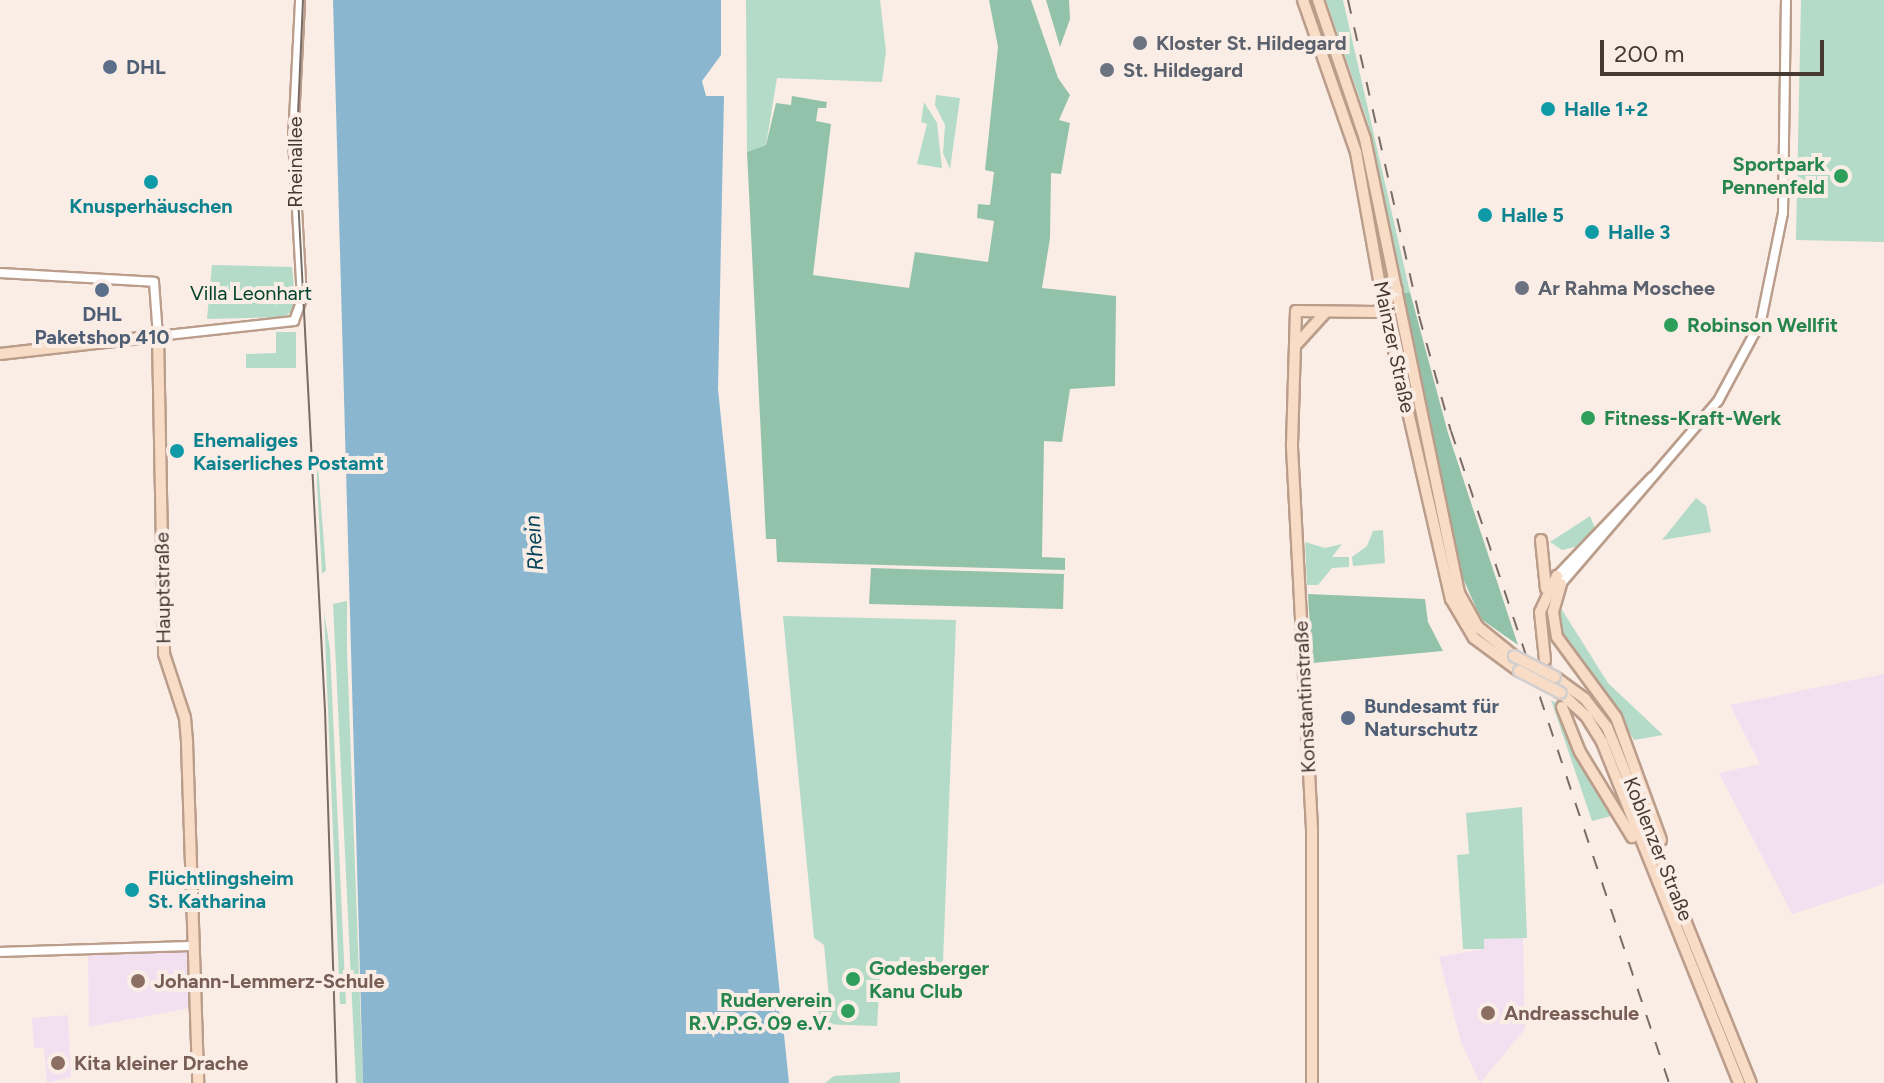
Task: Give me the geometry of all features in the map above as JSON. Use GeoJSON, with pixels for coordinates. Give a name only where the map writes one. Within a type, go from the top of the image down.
{"type":"FeatureCollection","features":[{"type":"Feature","properties":{"kind":"main road","name":"Mainzer Straße"},"geometry":{"type":"LineString","coordinates":[[1303,0],[1349,125],[1383,313],[1451,599],[1474,638],[1519,671]]}},
{"type":"Feature","properties":{"kind":"main road","name":"Mainzer Straße"},"geometry":{"type":"LineString","coordinates":[[1318,0],[1357,109],[1459,593],[1478,627],[1514,656]]}},
{"type":"Feature","properties":{"kind":"main road"},"geometry":{"type":"LineString","coordinates":[[1383,313],[1397,289]]}},
{"type":"Feature","properties":{"kind":"main road","name":"Konstantinstraße"},"geometry":{"type":"LineString","coordinates":[[1312,1083],[1312,829],[1292,445],[1296,311],[1324,314]]}},
{"type":"Feature","properties":{"kind":"main road"},"geometry":{"type":"LineString","coordinates":[[1295,346],[1324,314],[1383,313],[1404,331]]}},
{"type":"Feature","properties":{"kind":"main road"},"geometry":{"type":"LineString","coordinates":[[0,354],[158,336]]}},
{"type":"Feature","properties":{"kind":"main road","name":"Hauptstraße"},"geometry":{"type":"LineString","coordinates":[[158,336],[164,654],[185,718],[198,1083]]}},
{"type":"Feature","properties":{"kind":"main road"},"geometry":{"type":"LineString","coordinates":[[132,340],[159,355]]}},
{"type":"Feature","properties":{"kind":"main road"},"geometry":{"type":"LineString","coordinates":[[1541,540],[1545,592],[1539,619],[1545,660]]}},
{"type":"Feature","properties":{"kind":"main road"},"geometry":{"type":"LineString","coordinates":[[1545,592],[1559,580]]}},
{"type":"Feature","properties":{"kind":"main road"},"geometry":{"type":"LineString","coordinates":[[1559,580],[1553,612],[1557,637],[1624,732],[1667,856],[1669,877]]}},
{"type":"Feature","properties":{"kind":"main road","name":"Koblenzer Straße"},"geometry":{"type":"LineString","coordinates":[[1514,656],[1555,677],[1585,699],[1607,727],[1751,1083]]}},
{"type":"Feature","properties":{"kind":"main road","name":"Koblenzer Straße"},"geometry":{"type":"LineString","coordinates":[[1519,671],[1561,693],[1597,732],[1739,1083]]}},
{"type":"Feature","properties":{"kind":"main road"},"geometry":{"type":"LineString","coordinates":[[1562,707],[1580,752],[1624,819],[1673,921]]}},
{"type":"Feature","properties":{"kind":"street","name":"Rheinallee"},"geometry":{"type":"LineString","coordinates":[[158,336],[294,321],[302,299],[293,140],[300,0]]}},
{"type":"Feature","properties":{"kind":"street"},"geometry":{"type":"LineString","coordinates":[[1559,580],[1656,474],[1734,377],[1770,290],[1783,213],[1786,0]]}},
{"type":"Feature","properties":{"kind":"street","name":"Hauptstraße"},"geometry":{"type":"LineString","coordinates":[[0,273],[154,282],[158,336]]}},
{"type":"Feature","properties":{"kind":"street"},"geometry":{"type":"LineString","coordinates":[[0,952],[194,946]]}},
{"type":"Feature","properties":{"kind":"shaded area"},"geometry":{"type":"Polygon","coordinates":[[[1884,674],[1884,884],[1792,914],[1719,773],[1760,764],[1730,705],[1884,674]]]}},
{"type":"Feature","properties":{"kind":"shaded area","name":"Andreasschule"},"geometry":{"type":"Polygon","coordinates":[[[1523,938],[1525,1029],[1480,1083],[1461,1042],[1439,957],[1483,949],[1484,939],[1523,938]]]}},
{"type":"Feature","properties":{"kind":"shaded area","name":"Johann-Lemmerz-Schule"},"geometry":{"type":"Polygon","coordinates":[[[187,952],[190,1008],[89,1027],[88,955],[187,952]]]}},
{"type":"Feature","properties":{"kind":"shaded area","name":"Kita kleiner Drache"},"geometry":{"type":"Polygon","coordinates":[[[68,1015],[71,1077],[47,1083],[44,1048],[34,1048],[32,1018],[68,1015]]]}},
{"type":"Feature","properties":{"kind":"green space"},"geometry":{"type":"Polygon","coordinates":[[[746,0],[880,0],[886,51],[882,82],[777,78],[766,145],[747,152],[746,0]]]}},
{"type":"Feature","properties":{"kind":"green space"},"geometry":{"type":"Polygon","coordinates":[[[989,0],[1031,0],[1058,78],[1070,95],[1059,120],[1070,123],[1061,174],[1051,173],[1050,238],[1042,288],[1116,296],[1115,386],[1070,389],[1062,442],[1044,441],[1042,557],[1065,558],[1065,570],[777,562],[776,539],[766,539],[747,152],[766,145],[776,103],[791,105],[792,96],[827,102],[826,108],[818,108],[816,121],[831,124],[813,275],[909,288],[915,252],[988,262],[994,221],[977,218],[978,204],[990,205],[994,172],[985,170],[998,47],[989,0]]]}},
{"type":"Feature","properties":{"kind":"green space"},"geometry":{"type":"Polygon","coordinates":[[[1046,0],[1069,0],[1070,19],[1060,47],[1046,0]]]}},
{"type":"Feature","properties":{"kind":"green space"},"geometry":{"type":"Polygon","coordinates":[[[1308,0],[1313,0],[1325,32],[1364,150],[1393,295],[1388,295],[1361,151],[1308,0]]]}},
{"type":"Feature","properties":{"kind":"green space"},"geometry":{"type":"Polygon","coordinates":[[[1326,0],[1343,0],[1410,292],[1404,293],[1368,123],[1326,0]]]}},
{"type":"Feature","properties":{"kind":"green space","name":"Sportpark Pennenfeld"},"geometry":{"type":"Polygon","coordinates":[[[1801,0],[1884,0],[1884,242],[1796,240],[1801,0]]]}},
{"type":"Feature","properties":{"kind":"green space"},"geometry":{"type":"Polygon","coordinates":[[[936,95],[960,98],[950,169],[943,153],[945,125],[935,105],[936,95]]]}},
{"type":"Feature","properties":{"kind":"green space"},"geometry":{"type":"Polygon","coordinates":[[[924,102],[937,123],[942,168],[917,164],[927,124],[921,122],[924,102]]]}},
{"type":"Feature","properties":{"kind":"green space","name":"Villa Leonhart"},"geometry":{"type":"Polygon","coordinates":[[[212,265],[292,267],[296,308],[284,317],[207,319],[212,265]]]}},
{"type":"Feature","properties":{"kind":"green space"},"geometry":{"type":"Polygon","coordinates":[[[1410,292],[1448,433],[1518,645],[1481,619],[1462,576],[1404,293],[1410,292]]]}},
{"type":"Feature","properties":{"kind":"green space"},"geometry":{"type":"Polygon","coordinates":[[[276,332],[296,332],[296,368],[246,368],[246,354],[276,353],[276,332]]]}},
{"type":"Feature","properties":{"kind":"green space"},"geometry":{"type":"Polygon","coordinates":[[[317,453],[326,570],[322,574],[317,484],[317,453]]]}},
{"type":"Feature","properties":{"kind":"green space"},"geometry":{"type":"Polygon","coordinates":[[[1696,498],[1706,506],[1711,532],[1662,540],[1696,498]]]}},
{"type":"Feature","properties":{"kind":"green space"},"geometry":{"type":"Polygon","coordinates":[[[1590,516],[1595,528],[1579,546],[1562,550],[1550,542],[1590,516]]]}},
{"type":"Feature","properties":{"kind":"green space"},"geometry":{"type":"Polygon","coordinates":[[[1383,530],[1385,563],[1353,566],[1352,557],[1367,546],[1373,531],[1383,530]]]}},
{"type":"Feature","properties":{"kind":"green space"},"geometry":{"type":"Polygon","coordinates":[[[1305,542],[1325,548],[1342,544],[1332,557],[1349,557],[1349,567],[1332,568],[1318,585],[1307,585],[1305,542]]]}},
{"type":"Feature","properties":{"kind":"green space"},"geometry":{"type":"Polygon","coordinates":[[[871,568],[1064,574],[1063,609],[869,604],[871,568]]]}},
{"type":"Feature","properties":{"kind":"green space"},"geometry":{"type":"Polygon","coordinates":[[[1308,594],[1425,599],[1428,622],[1443,651],[1312,663],[1308,594]]]}},
{"type":"Feature","properties":{"kind":"green space"},"geometry":{"type":"Polygon","coordinates":[[[347,601],[363,1083],[356,1083],[333,604],[347,601]]]}},
{"type":"Feature","properties":{"kind":"green space"},"geometry":{"type":"Polygon","coordinates":[[[1559,605],[1608,683],[1663,735],[1634,740],[1613,703],[1568,646],[1560,631],[1559,605]]]}},
{"type":"Feature","properties":{"kind":"green space"},"geometry":{"type":"Polygon","coordinates":[[[324,612],[330,649],[346,1004],[340,1004],[324,612]]]}},
{"type":"Feature","properties":{"kind":"green space"},"geometry":{"type":"Polygon","coordinates":[[[783,616],[956,620],[943,963],[881,961],[877,1026],[819,1024],[817,998],[829,997],[824,945],[814,938],[783,616]]]}},
{"type":"Feature","properties":{"kind":"green space"},"geometry":{"type":"Polygon","coordinates":[[[1551,700],[1560,705],[1611,816],[1592,821],[1551,700]]]}},
{"type":"Feature","properties":{"kind":"green space"},"geometry":{"type":"Polygon","coordinates":[[[1522,807],[1527,938],[1484,939],[1484,949],[1463,949],[1457,855],[1469,854],[1466,813],[1522,807]]]}},
{"type":"Feature","properties":{"kind":"green space"},"geometry":{"type":"Polygon","coordinates":[[[900,1072],[900,1083],[825,1083],[834,1076],[900,1072]]]}},
{"type":"Feature","properties":{"kind":"water","name":"Rhein"},"geometry":{"type":"Polygon","coordinates":[[[333,0],[721,0],[721,55],[702,81],[706,96],[724,96],[718,389],[789,1083],[363,1083],[333,0]]]}},
{"type":"Feature","properties":{"kind":"tunnel"},"geometry":{"type":"LineString","coordinates":[[1545,660],[1562,707]]}},
{"type":"Feature","properties":{"kind":"tram line"},"geometry":{"type":"LineString","coordinates":[[303,0],[296,159],[325,710],[337,1083]]}},
{"type":"Feature","properties":{"kind":"railway"},"geometry":{"type":"LineString","coordinates":[[1348,0],[1419,316],[1451,431],[1669,1083]]}},
{"type":"Feature","properties":{"kind":"place","name":"Kloster St. Hildegard"},"geometry":{"type":"Point","coordinates":[1140,43]}},
{"type":"Feature","properties":{"kind":"place","name":"DHL"},"geometry":{"type":"Point","coordinates":[110,67]}},
{"type":"Feature","properties":{"kind":"place","name":"St. Hildegard"},"geometry":{"type":"Point","coordinates":[1107,70]}},
{"type":"Feature","properties":{"kind":"place","name":"Halle 1+2"},"geometry":{"type":"Point","coordinates":[1548,109]}},
{"type":"Feature","properties":{"kind":"place","name":"Sportpark Pennenfeld"},"geometry":{"type":"Point","coordinates":[1841,176]}},
{"type":"Feature","properties":{"kind":"place","name":"Knusperhäuschen"},"geometry":{"type":"Point","coordinates":[151,182]}},
{"type":"Feature","properties":{"kind":"place","name":"Halle 5"},"geometry":{"type":"Point","coordinates":[1485,215]}},
{"type":"Feature","properties":{"kind":"place","name":"Halle 3"},"geometry":{"type":"Point","coordinates":[1592,232]}},
{"type":"Feature","properties":{"kind":"place","name":"Ar Rahma Moschee"},"geometry":{"type":"Point","coordinates":[1522,288]}},
{"type":"Feature","properties":{"kind":"place","name":"DHL Paketshop 410"},"geometry":{"type":"Point","coordinates":[102,290]}},
{"type":"Feature","properties":{"kind":"place","name":"Robinson Wellfit"},"geometry":{"type":"Point","coordinates":[1671,325]}},
{"type":"Feature","properties":{"kind":"place","name":"Fitness-Kraft-Werk"},"geometry":{"type":"Point","coordinates":[1588,418]}},
{"type":"Feature","properties":{"kind":"place","name":"Ehemaliges Kaiserliches Postamt"},"geometry":{"type":"Point","coordinates":[177,451]}},
{"type":"Feature","properties":{"kind":"place","name":"Bundesamt für Naturschutz"},"geometry":{"type":"Point","coordinates":[1348,718]}},
{"type":"Feature","properties":{"kind":"place","name":"Flüchtlingsheim St. Katharina"},"geometry":{"type":"Point","coordinates":[132,890]}},
{"type":"Feature","properties":{"kind":"place","name":"Godesberger Kanu Club"},"geometry":{"type":"Point","coordinates":[853,979]}},
{"type":"Feature","properties":{"kind":"place","name":"Johann-Lemmerz-Schule"},"geometry":{"type":"Point","coordinates":[138,981]}},
{"type":"Feature","properties":{"kind":"place","name":"Ruderverein R.V.P.G. 09 e.V."},"geometry":{"type":"Point","coordinates":[848,1011]}},
{"type":"Feature","properties":{"kind":"place","name":"Andreasschule"},"geometry":{"type":"Point","coordinates":[1488,1013]}},
{"type":"Feature","properties":{"kind":"place","name":"Kita kleiner Drache"},"geometry":{"type":"Point","coordinates":[58,1063]}}]}
